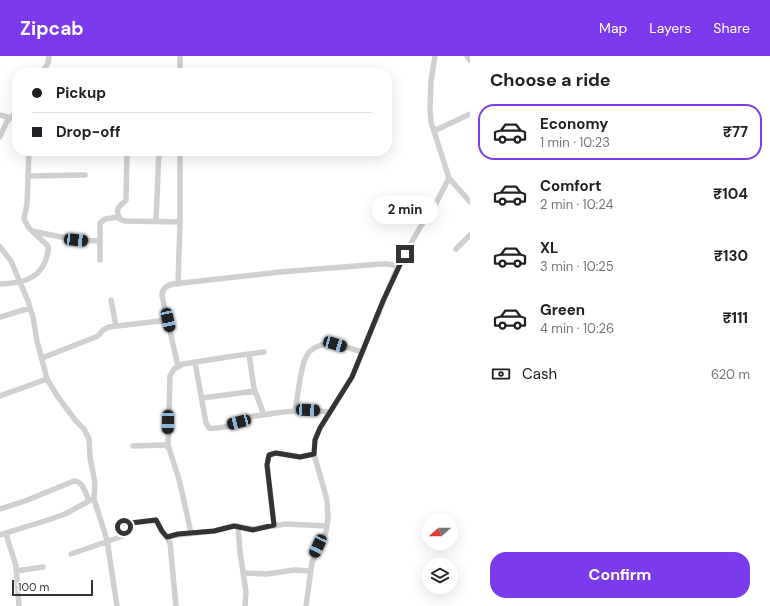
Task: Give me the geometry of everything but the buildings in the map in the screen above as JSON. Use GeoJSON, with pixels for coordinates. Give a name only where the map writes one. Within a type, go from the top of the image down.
{"type":"FeatureCollection","features":[{"type":"Feature","properties":{"kind":"street"},"geometry":{"type":"LineString","coordinates":[[45,68],[48,63],[49,56]]}},
{"type":"Feature","properties":{"kind":"street"},"geometry":{"type":"LineString","coordinates":[[180,56],[180,68]]}},
{"type":"Feature","properties":{"kind":"street"},"geometry":{"type":"LineString","coordinates":[[435,56],[430,81],[430,110],[434,130],[449,178],[470,202]]}},
{"type":"Feature","properties":{"kind":"street"},"geometry":{"type":"LineString","coordinates":[[467,56],[470,60]]}},
{"type":"Feature","properties":{"kind":"street"},"geometry":{"type":"LineString","coordinates":[[434,130],[470,114]]}},
{"type":"Feature","properties":{"kind":"street"},"geometry":{"type":"LineString","coordinates":[[0,115],[10,118],[2,130],[0,137]]}},
{"type":"Feature","properties":{"kind":"street"},"geometry":{"type":"LineString","coordinates":[[0,284],[20,282],[36,275],[43,267],[47,256],[48,246],[32,231],[24,219],[27,204],[29,156]]}},
{"type":"Feature","properties":{"kind":"street"},"geometry":{"type":"LineString","coordinates":[[119,217],[119,205],[126,200],[126,156]]}},
{"type":"Feature","properties":{"kind":"street"},"geometry":{"type":"LineString","coordinates":[[156,221],[159,156]]}},
{"type":"Feature","properties":{"kind":"street"},"geometry":{"type":"LineString","coordinates":[[178,284],[180,156]]}},
{"type":"Feature","properties":{"kind":"street"},"geometry":{"type":"LineString","coordinates":[[28,176],[85,175]]}},
{"type":"Feature","properties":{"kind":"street"},"geometry":{"type":"LineString","coordinates":[[306,606],[310,571],[314,556],[326,532],[327,526],[327,500],[314,454],[317,434],[328,412],[348,385],[398,266],[433,209],[449,178]]}},
{"type":"Feature","properties":{"kind":"street"},"geometry":{"type":"LineString","coordinates":[[100,260],[99,227],[102,221],[109,218],[119,217],[125,221],[180,222]]}},
{"type":"Feature","properties":{"kind":"street"},"geometry":{"type":"LineString","coordinates":[[32,231],[76,240],[100,241]]}},
{"type":"Feature","properties":{"kind":"street"},"geometry":{"type":"LineString","coordinates":[[456,248],[470,235]]}},
{"type":"Feature","properties":{"kind":"street"},"geometry":{"type":"LineString","coordinates":[[0,247],[11,261],[30,308],[47,379],[76,422],[84,429],[89,439],[90,457],[95,483],[91,500],[65,514],[32,526],[3,534],[15,561],[19,606]]}},
{"type":"Feature","properties":{"kind":"street"},"geometry":{"type":"LineString","coordinates":[[178,366],[162,292],[165,287],[178,284],[280,272],[381,264],[398,266]]}},
{"type":"Feature","properties":{"kind":"street"},"geometry":{"type":"LineString","coordinates":[[111,300],[116,326]]}},
{"type":"Feature","properties":{"kind":"street"},"geometry":{"type":"LineString","coordinates":[[0,317],[30,308]]}},
{"type":"Feature","properties":{"kind":"street"},"geometry":{"type":"LineString","coordinates":[[42,358],[98,336],[106,328],[168,320]]}},
{"type":"Feature","properties":{"kind":"street"},"geometry":{"type":"LineString","coordinates":[[295,411],[303,365],[310,351],[317,347],[329,344],[362,352]]}},
{"type":"Feature","properties":{"kind":"street"},"geometry":{"type":"LineString","coordinates":[[191,533],[179,477],[168,446],[170,376],[172,371],[178,366],[195,362],[264,352]]}},
{"type":"Feature","properties":{"kind":"street"},"geometry":{"type":"LineString","coordinates":[[249,354],[255,391],[264,415]]}},
{"type":"Feature","properties":{"kind":"street"},"geometry":{"type":"LineString","coordinates":[[195,362],[206,423],[211,429],[239,422],[248,417],[308,410],[328,412]]}},
{"type":"Feature","properties":{"kind":"street"},"geometry":{"type":"LineString","coordinates":[[0,396],[47,379]]}},
{"type":"Feature","properties":{"kind":"street"},"geometry":{"type":"LineString","coordinates":[[202,398],[255,391]]}},
{"type":"Feature","properties":{"kind":"street"},"geometry":{"type":"LineString","coordinates":[[133,446],[168,446]]}},
{"type":"Feature","properties":{"kind":"street"},"geometry":{"type":"LineString","coordinates":[[274,525],[267,465],[269,455],[276,453],[300,457],[314,454]]}},
{"type":"Feature","properties":{"kind":"street"},"geometry":{"type":"LineString","coordinates":[[0,509],[25,501],[77,480],[91,500],[106,540],[117,606]]}},
{"type":"Feature","properties":{"kind":"street"},"geometry":{"type":"LineString","coordinates":[[71,554],[106,540],[123,536],[125,532],[124,527],[131,523],[156,520],[167,537],[171,549],[176,606]]}},
{"type":"Feature","properties":{"kind":"street"},"geometry":{"type":"LineString","coordinates":[[167,537],[214,531],[238,526],[253,530],[274,525],[294,524],[327,526]]}},
{"type":"Feature","properties":{"kind":"street"},"geometry":{"type":"LineString","coordinates":[[238,526],[246,592],[244,606]]}},
{"type":"Feature","properties":{"kind":"street"},"geometry":{"type":"LineString","coordinates":[[16,571],[43,567]]}},
{"type":"Feature","properties":{"kind":"street"},"geometry":{"type":"LineString","coordinates":[[244,573],[267,574],[294,570],[310,571]]}},
{"type":"Feature","properties":{"kind":"route"},"geometry":{"type":"LineString","coordinates":[[124,527],[131,523],[140,521],[156,520],[167,537],[178,534],[214,531],[234,526],[253,530],[274,525],[267,459],[269,455],[276,453],[295,457],[314,454],[317,434],[324,419],[352,377],[398,266],[405,254]]}}]}
